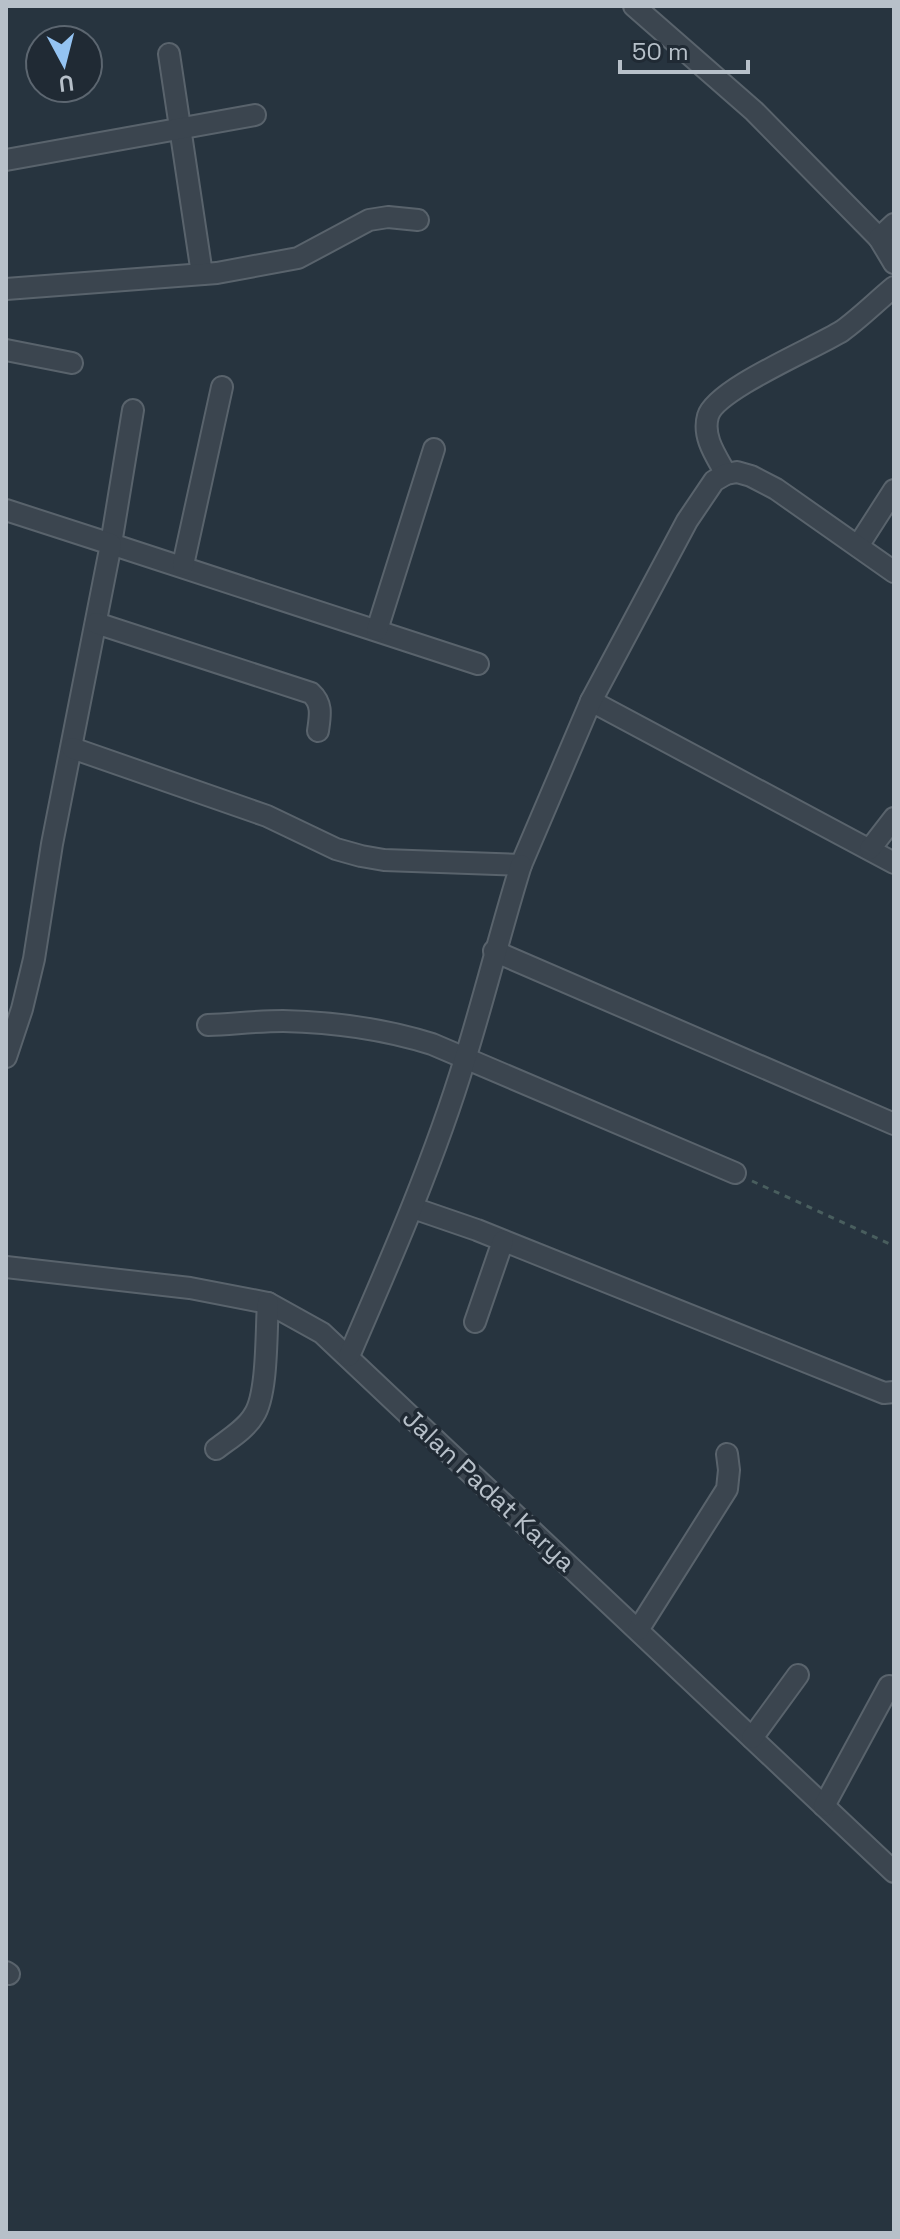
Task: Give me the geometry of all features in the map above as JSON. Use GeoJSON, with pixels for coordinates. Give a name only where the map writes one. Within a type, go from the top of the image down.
{"type":"FeatureCollection","features":[{"type":"Feature","properties":{"kind":"street"},"geometry":{"type":"LineString","coordinates":[[634,6],[887,231],[894,263]]}},
{"type":"Feature","properties":{"kind":"street"},"geometry":{"type":"LineString","coordinates":[[169,54],[202,274]]}},
{"type":"Feature","properties":{"kind":"street"},"geometry":{"type":"LineString","coordinates":[[6,160],[255,115]]}},
{"type":"Feature","properties":{"kind":"street"},"geometry":{"type":"LineString","coordinates":[[6,289],[202,274],[298,258],[369,220],[388,217],[418,220]]}},
{"type":"Feature","properties":{"kind":"street"},"geometry":{"type":"LineString","coordinates":[[726,474],[707,435],[708,414],[713,406],[751,380],[843,330],[894,287]]}},
{"type":"Feature","properties":{"kind":"street"},"geometry":{"type":"LineString","coordinates":[[6,350],[72,363]]}},
{"type":"Feature","properties":{"kind":"street"},"geometry":{"type":"LineString","coordinates":[[183,565],[222,387]]}},
{"type":"Feature","properties":{"kind":"street"},"geometry":{"type":"LineString","coordinates":[[6,1057],[34,959],[52,844],[111,544],[133,410]]}},
{"type":"Feature","properties":{"kind":"street"},"geometry":{"type":"LineString","coordinates":[[377,630],[434,449]]}},
{"type":"Feature","properties":{"kind":"street"},"geometry":{"type":"LineString","coordinates":[[349,1356],[413,1208],[465,1060],[521,865],[591,701],[687,521],[714,481],[737,472],[751,476],[776,489],[894,572]]}},
{"type":"Feature","properties":{"kind":"street"},"geometry":{"type":"LineString","coordinates":[[858,546],[894,490]]}},
{"type":"Feature","properties":{"kind":"street"},"geometry":{"type":"LineString","coordinates":[[6,510],[183,565],[478,664]]}},
{"type":"Feature","properties":{"kind":"street"},"geometry":{"type":"LineString","coordinates":[[96,623],[311,693],[321,709],[318,731]]}},
{"type":"Feature","properties":{"kind":"street"},"geometry":{"type":"LineString","coordinates":[[591,701],[894,863]]}},
{"type":"Feature","properties":{"kind":"street"},"geometry":{"type":"LineString","coordinates":[[72,748],[267,816],[336,849],[361,856],[384,860],[521,865]]}},
{"type":"Feature","properties":{"kind":"street"},"geometry":{"type":"LineString","coordinates":[[870,849],[894,818]]}},
{"type":"Feature","properties":{"kind":"street"},"geometry":{"type":"LineString","coordinates":[[494,951],[894,1124]]}},
{"type":"Feature","properties":{"kind":"street"},"geometry":{"type":"LineString","coordinates":[[208,1025],[282,1021],[373,1028],[432,1044],[735,1173]]}},
{"type":"Feature","properties":{"kind":"street"},"geometry":{"type":"LineString","coordinates":[[413,1208],[884,1393],[894,1392]]}},
{"type":"Feature","properties":{"kind":"street"},"geometry":{"type":"LineString","coordinates":[[475,1322],[503,1241]]}},
{"type":"Feature","properties":{"kind":"street","name":"Jalan Padat Karya"},"geometry":{"type":"LineString","coordinates":[[6,1267],[190,1288],[268,1303],[322,1333],[894,1872]]}},
{"type":"Feature","properties":{"kind":"street"},"geometry":{"type":"LineString","coordinates":[[216,1449],[250,1422],[257,1412],[264,1376],[268,1303]]}},
{"type":"Feature","properties":{"kind":"street"},"geometry":{"type":"LineString","coordinates":[[638,1630],[727,1489],[727,1454]]}},
{"type":"Feature","properties":{"kind":"street"},"geometry":{"type":"LineString","coordinates":[[752,1738],[798,1675]]}},
{"type":"Feature","properties":{"kind":"street"},"geometry":{"type":"LineString","coordinates":[[824,1806],[889,1686]]}},
{"type":"Feature","properties":{"kind":"path"},"geometry":{"type":"LineString","coordinates":[[735,1173],[894,1246]]}}]}
